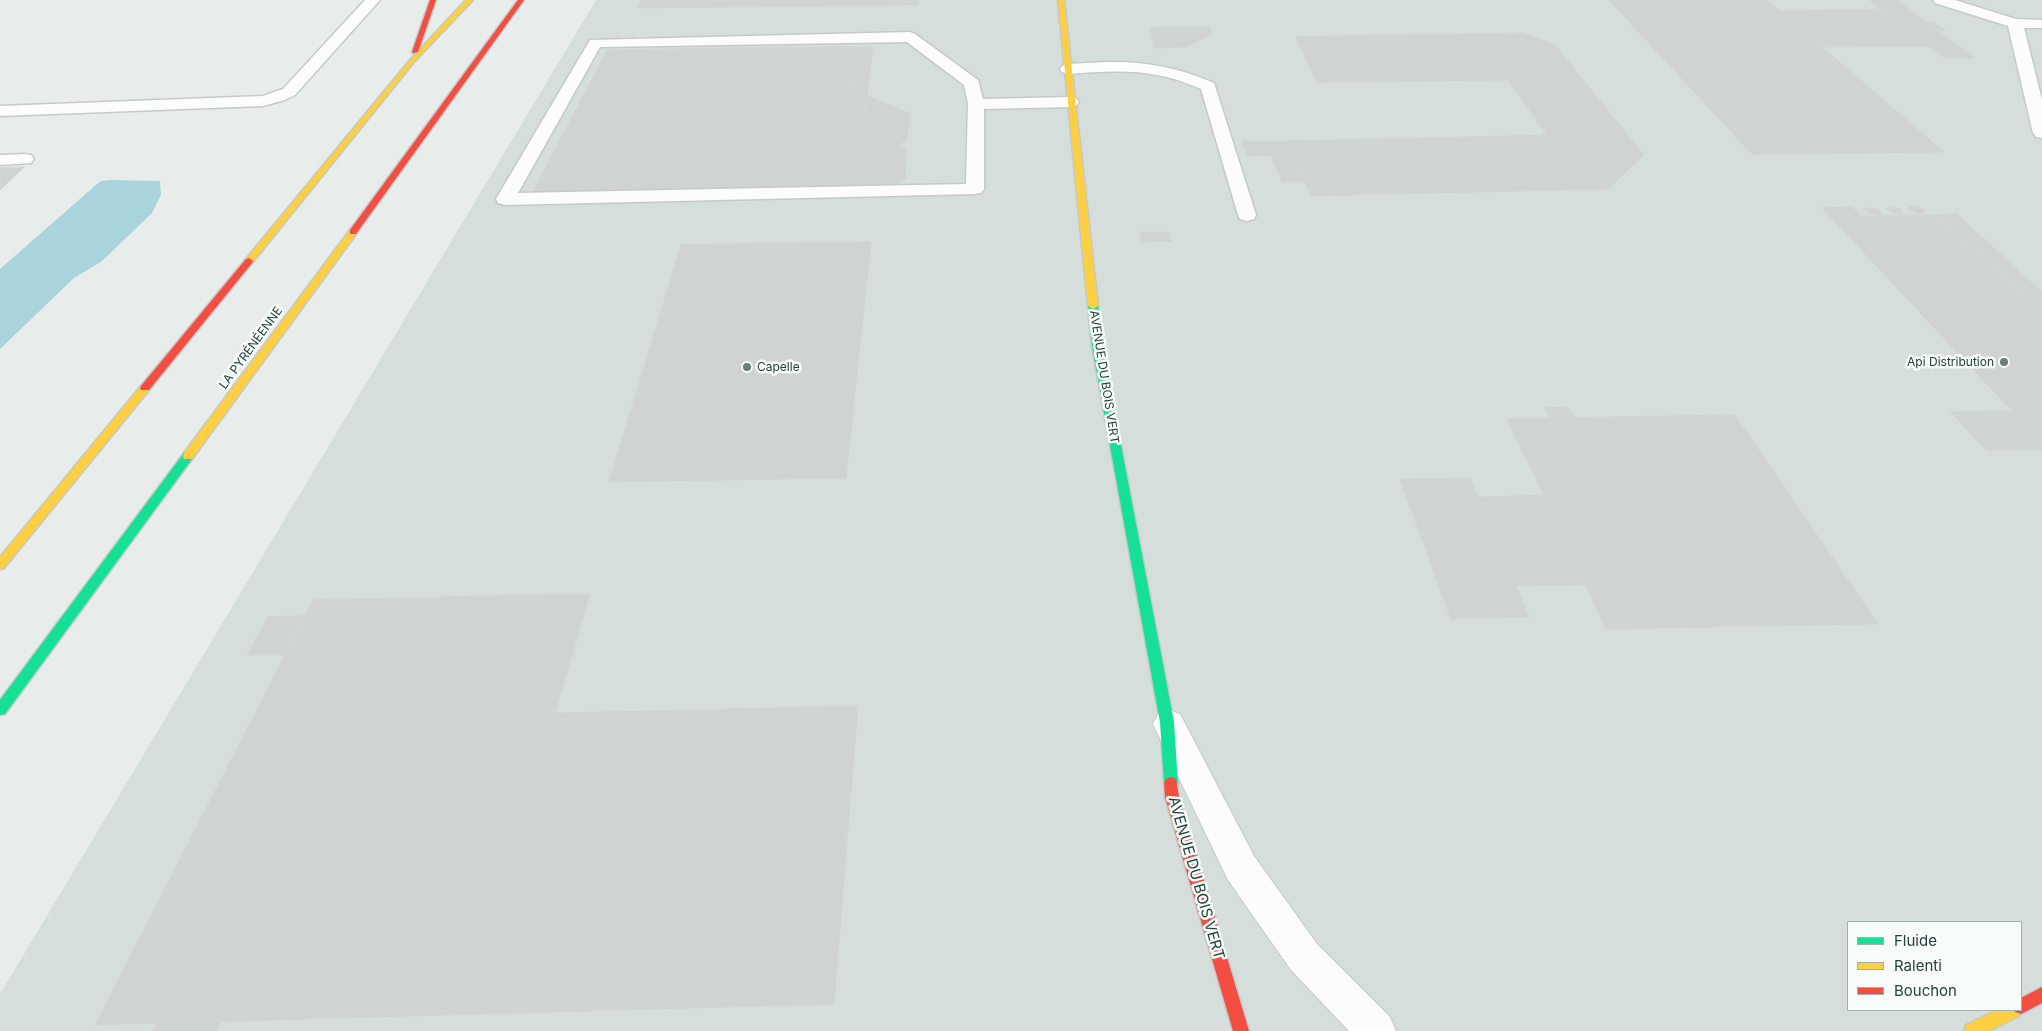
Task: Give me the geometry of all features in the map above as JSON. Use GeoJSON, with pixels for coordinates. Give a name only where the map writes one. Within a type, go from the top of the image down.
{"type":"FeatureCollection","features":[{"type":"Feature","properties":{"kind":"main road"},"geometry":{"type":"LineString","coordinates":[[412,61],[432,0]]}},
{"type":"Feature","properties":{"kind":"main road"},"geometry":{"type":"LineString","coordinates":[[0,565],[412,61],[470,0]]}},
{"type":"Feature","properties":{"kind":"main road","name":"LA PYRÉNÉENNE"},"geometry":{"type":"LineString","coordinates":[[0,710],[359,224],[521,0]]}},
{"type":"Feature","properties":{"kind":"main road","name":"AVENUE DU BOIS VERT"},"geometry":{"type":"LineString","coordinates":[[1061,0],[1097,346],[1167,722],[1172,797],[1241,1031]]}},
{"type":"Feature","properties":{"kind":"main road"},"geometry":{"type":"LineString","coordinates":[[2022,1005],[2042,995]]}},
{"type":"Feature","properties":{"kind":"main road"},"geometry":{"type":"LineString","coordinates":[[1972,1031],[2011,1011]]}},
{"type":"Feature","properties":{"kind":"street","name":"AVENUE DU BOIS VERT"},"geometry":{"type":"LineString","coordinates":[[1167,722],[1241,868],[1304,958],[1376,1031]]}},
{"type":"Feature","properties":{"kind":"lane"},"geometry":{"type":"LineString","coordinates":[[0,111],[263,100],[279,97],[289,92],[373,0]]}},
{"type":"Feature","properties":{"kind":"lane"},"geometry":{"type":"LineString","coordinates":[[1940,0],[2015,23],[2042,24]]}},
{"type":"Feature","properties":{"kind":"lane"},"geometry":{"type":"LineString","coordinates":[[2015,23],[2042,133]]}},
{"type":"Feature","properties":{"kind":"lane"},"geometry":{"type":"LineString","coordinates":[[910,37],[972,83],[976,104],[975,189],[505,199],[595,43],[910,37]]}},
{"type":"Feature","properties":{"kind":"lane"},"geometry":{"type":"LineString","coordinates":[[1068,69],[1124,65],[1156,68],[1186,75],[1208,86],[1247,215]]}},
{"type":"Feature","properties":{"kind":"lane"},"geometry":{"type":"LineString","coordinates":[[976,104],[1071,102]]}},
{"type":"Feature","properties":{"kind":"lane"},"geometry":{"type":"LineString","coordinates":[[0,160],[25,160]]}},
{"type":"Feature","properties":{"kind":"shaded area"},"geometry":{"type":"Polygon","coordinates":[[[596,0],[2042,0],[2042,1031],[0,1031],[0,994],[596,0]]]}},
{"type":"Feature","properties":{"kind":"water"},"geometry":{"type":"Polygon","coordinates":[[[101,181],[160,181],[161,195],[152,213],[102,261],[74,278],[0,349],[0,269],[97,184],[101,181]]]}},
{"type":"Feature","properties":{"kind":"building"},"geometry":{"type":"Polygon","coordinates":[[[641,0],[919,0],[918,5],[637,8],[641,0]]]}},
{"type":"Feature","properties":{"kind":"building"},"geometry":{"type":"Polygon","coordinates":[[[1609,0],[1767,0],[1784,14],[1886,13],[1869,0],[1897,0],[1975,58],[1946,59],[1925,43],[1820,45],[1944,152],[1753,155],[1609,0]]]}},
{"type":"Feature","properties":{"kind":"building"},"geometry":{"type":"Polygon","coordinates":[[[1882,9],[1886,13],[1784,14],[1780,11],[1882,9]]]}},
{"type":"Feature","properties":{"kind":"building"},"geometry":{"type":"Polygon","coordinates":[[[1927,22],[1933,22],[1946,31],[1939,31],[1927,22]]]}},
{"type":"Feature","properties":{"kind":"building"},"geometry":{"type":"Polygon","coordinates":[[[1210,27],[1212,34],[1186,47],[1154,48],[1150,28],[1210,27]]]}},
{"type":"Feature","properties":{"kind":"building"},"geometry":{"type":"Polygon","coordinates":[[[1523,33],[1555,45],[1644,155],[1608,189],[1311,196],[1288,141],[1547,135],[1508,80],[1317,83],[1296,37],[1523,33]]]}},
{"type":"Feature","properties":{"kind":"building"},"geometry":{"type":"Polygon","coordinates":[[[1925,43],[1929,46],[1823,47],[1820,45],[1925,43]]]}},
{"type":"Feature","properties":{"kind":"building"},"geometry":{"type":"Polygon","coordinates":[[[856,47],[873,47],[868,87],[850,88],[856,47]]]}},
{"type":"Feature","properties":{"kind":"building"},"geometry":{"type":"Polygon","coordinates":[[[856,47],[850,88],[868,87],[865,110],[899,109],[910,114],[907,140],[898,145],[907,150],[905,179],[891,186],[533,192],[607,50],[856,47]]]}},
{"type":"Feature","properties":{"kind":"building"},"geometry":{"type":"Polygon","coordinates":[[[866,95],[899,109],[865,110],[866,95]]]}},
{"type":"Feature","properties":{"kind":"building"},"geometry":{"type":"Polygon","coordinates":[[[1242,141],[1288,141],[1305,181],[1282,182],[1271,155],[1247,156],[1242,141]]]}},
{"type":"Feature","properties":{"kind":"building"},"geometry":{"type":"Polygon","coordinates":[[[24,167],[0,190],[0,168],[24,167]]]}},
{"type":"Feature","properties":{"kind":"building"},"geometry":{"type":"Polygon","coordinates":[[[1916,206],[1925,211],[1921,214],[1908,209],[1909,207],[1916,206]]]}},
{"type":"Feature","properties":{"kind":"building","name":"Api Distribution"},"geometry":{"type":"Polygon","coordinates":[[[1852,207],[1861,216],[1937,215],[2042,314],[2042,450],[1986,451],[1951,412],[2012,411],[1822,208],[1852,207]]]}},
{"type":"Feature","properties":{"kind":"building"},"geometry":{"type":"Polygon","coordinates":[[[1893,207],[1900,209],[1903,214],[1892,213],[1887,209],[1893,207]]]}},
{"type":"Feature","properties":{"kind":"building"},"geometry":{"type":"Polygon","coordinates":[[[1865,209],[1877,209],[1881,212],[1881,215],[1869,213],[1865,209]]]}},
{"type":"Feature","properties":{"kind":"building"},"geometry":{"type":"Polygon","coordinates":[[[1957,214],[2042,292],[2042,314],[1937,215],[1957,214]]]}},
{"type":"Feature","properties":{"kind":"building"},"geometry":{"type":"Polygon","coordinates":[[[1140,232],[1170,232],[1172,241],[1142,242],[1140,232]]]}},
{"type":"Feature","properties":{"kind":"building"},"geometry":{"type":"Polygon","coordinates":[[[871,242],[846,478],[609,482],[681,245],[871,242]]]}},
{"type":"Feature","properties":{"kind":"building"},"geometry":{"type":"Polygon","coordinates":[[[1568,407],[1574,417],[1550,418],[1545,408],[1568,407]]]}},
{"type":"Feature","properties":{"kind":"building"},"geometry":{"type":"Polygon","coordinates":[[[1735,415],[1878,624],[1606,629],[1586,585],[1516,586],[1529,617],[1451,619],[1400,479],[1470,478],[1478,497],[1544,495],[1507,419],[1735,415]]]}},
{"type":"Feature","properties":{"kind":"building"},"geometry":{"type":"Polygon","coordinates":[[[590,594],[555,713],[858,706],[834,1004],[95,1025],[313,600],[590,594]]]}},
{"type":"Feature","properties":{"kind":"building"},"geometry":{"type":"Polygon","coordinates":[[[305,616],[285,655],[247,655],[268,617],[305,616]]]}},
{"type":"Feature","properties":{"kind":"building"},"geometry":{"type":"Polygon","coordinates":[[[222,1021],[217,1031],[153,1031],[156,1024],[222,1021]]]}},
{"type":"Feature","properties":{"kind":"traffic: fast"},"geometry":{"type":"LineString","coordinates":[[1093,306],[1097,346],[1167,722],[1171,783]]}},
{"type":"Feature","properties":{"kind":"traffic: fast"},"geometry":{"type":"LineString","coordinates":[[0,710],[188,456]]}},
{"type":"Feature","properties":{"kind":"traffic: slow"},"geometry":{"type":"LineString","coordinates":[[249,261],[412,61],[470,0]]}},
{"type":"Feature","properties":{"kind":"traffic: slow"},"geometry":{"type":"LineString","coordinates":[[1061,0],[1093,306]]}},
{"type":"Feature","properties":{"kind":"traffic: slow"},"geometry":{"type":"LineString","coordinates":[[188,456],[353,232]]}},
{"type":"Feature","properties":{"kind":"traffic: slow"},"geometry":{"type":"LineString","coordinates":[[0,565],[145,388]]}},
{"type":"Feature","properties":{"kind":"traffic: slow"},"geometry":{"type":"LineString","coordinates":[[1972,1031],[2011,1011]]}},
{"type":"Feature","properties":{"kind":"traffic: jam"},"geometry":{"type":"LineString","coordinates":[[415,52],[433,0]]}},
{"type":"Feature","properties":{"kind":"traffic: jam"},"geometry":{"type":"LineString","coordinates":[[353,232],[521,0]]}},
{"type":"Feature","properties":{"kind":"traffic: jam"},"geometry":{"type":"LineString","coordinates":[[145,388],[249,261]]}},
{"type":"Feature","properties":{"kind":"traffic: jam"},"geometry":{"type":"LineString","coordinates":[[1171,783],[1172,797],[1241,1031]]}},
{"type":"Feature","properties":{"kind":"traffic: jam"},"geometry":{"type":"LineString","coordinates":[[2022,1005],[2042,995]]}},
{"type":"Feature","properties":{"kind":"place","name":"Api Distribution"},"geometry":{"type":"Point","coordinates":[2004,362]}},
{"type":"Feature","properties":{"kind":"place","name":"Capelle"},"geometry":{"type":"Point","coordinates":[747,367]}}]}
